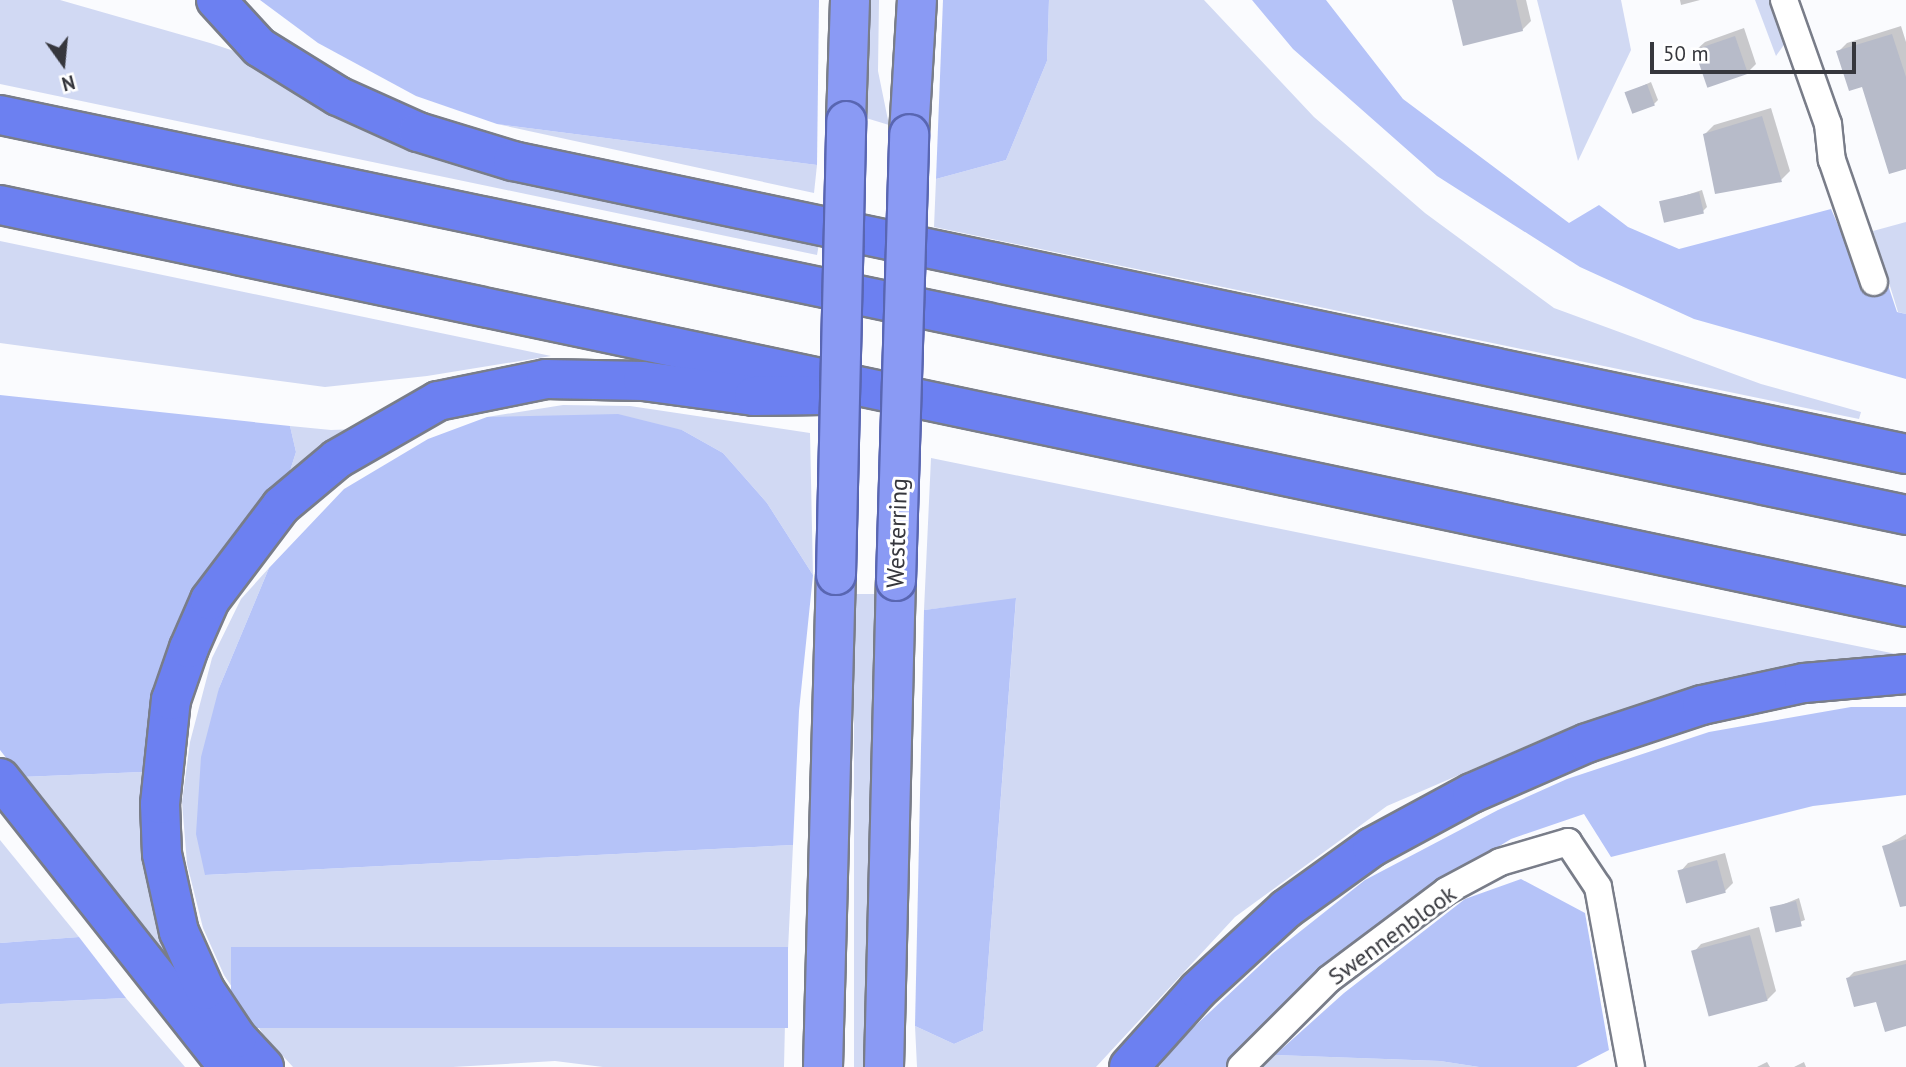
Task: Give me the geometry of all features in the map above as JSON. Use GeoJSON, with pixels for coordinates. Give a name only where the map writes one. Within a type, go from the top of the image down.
{"type":"FeatureCollection","features":[{"type":"Feature","properties":{"kind":"highway"},"geometry":{"type":"LineString","coordinates":[[216,0],[259,47],[338,96],[418,132],[513,161],[1906,454]]}},
{"type":"Feature","properties":{"kind":"highway"},"geometry":{"type":"LineString","coordinates":[[823,1067],[850,0]]}},
{"type":"Feature","properties":{"kind":"highway","name":"Westerring"},"geometry":{"type":"LineString","coordinates":[[884,1067],[895,581],[909,134],[916,0]]}},
{"type":"Feature","properties":{"kind":"highway"},"geometry":{"type":"LineString","coordinates":[[0,115],[1906,515]]}},
{"type":"Feature","properties":{"kind":"highway"},"geometry":{"type":"LineString","coordinates":[[0,205],[1906,607]]}},
{"type":"Feature","properties":{"kind":"highway"},"geometry":{"type":"LineString","coordinates":[[264,1067],[237,1038],[205,990],[179,932],[162,854],[160,804],[172,700],[189,648],[209,600],[281,506],[337,459],[438,401],[546,379],[643,380],[754,396],[898,394]]}},
{"type":"Feature","properties":{"kind":"highway"},"geometry":{"type":"LineString","coordinates":[[1129,1067],[1198,989],[1286,909],[1372,847],[1472,793],[1587,743],[1702,705],[1804,683],[1906,674]]}},
{"type":"Feature","properties":{"kind":"highway"},"geometry":{"type":"LineString","coordinates":[[0,778],[228,1067]]}},
{"type":"Feature","properties":{"kind":"street"},"geometry":{"type":"LineString","coordinates":[[1784,0],[1828,124],[1832,160],[1874,282]]}},
{"type":"Feature","properties":{"kind":"street","name":"Swennenblook"},"geometry":{"type":"LineString","coordinates":[[1241,1067],[1329,979],[1446,891],[1500,862],[1568,842],[1598,887],[1631,1067]]}},
{"type":"Feature","properties":{"kind":"shaded area"},"geometry":{"type":"Polygon","coordinates":[[[0,0],[60,0],[210,43],[240,53],[291,84],[820,238],[817,255],[0,84],[0,0]]]}},
{"type":"Feature","properties":{"kind":"shaded area"},"geometry":{"type":"Polygon","coordinates":[[[260,0],[819,0],[817,165],[497,124],[416,96],[318,43],[260,0]]]}},
{"type":"Feature","properties":{"kind":"shaded area"},"geometry":{"type":"Polygon","coordinates":[[[868,0],[879,0],[878,71],[889,125],[866,118],[868,0]]]}},
{"type":"Feature","properties":{"kind":"shaded area"},"geometry":{"type":"Polygon","coordinates":[[[943,0],[1049,0],[1047,61],[1006,160],[936,179],[943,0]]]}},
{"type":"Feature","properties":{"kind":"shaded area"},"geometry":{"type":"Polygon","coordinates":[[[1049,0],[1204,0],[1314,117],[1425,213],[1554,308],[1761,384],[1861,412],[1859,419],[934,227],[936,179],[1006,160],[1047,61],[1049,0]]]}},
{"type":"Feature","properties":{"kind":"shaded area"},"geometry":{"type":"Polygon","coordinates":[[[1252,0],[1326,0],[1403,99],[1569,223],[1599,205],[1628,227],[1679,249],[1831,209],[1865,286],[1887,282],[1897,312],[1906,314],[1906,379],[1694,319],[1580,267],[1437,176],[1293,49],[1252,0]]]}},
{"type":"Feature","properties":{"kind":"shaded area"},"geometry":{"type":"Polygon","coordinates":[[[1537,0],[1621,0],[1631,50],[1578,161],[1537,0]]]}},
{"type":"Feature","properties":{"kind":"shaded area"},"geometry":{"type":"Polygon","coordinates":[[[1755,0],[1774,0],[1788,39],[1776,56],[1755,0]]]}},
{"type":"Feature","properties":{"kind":"shaded area"},"geometry":{"type":"Polygon","coordinates":[[[497,124],[817,165],[814,193],[497,124]]]}},
{"type":"Feature","properties":{"kind":"shaded area"},"geometry":{"type":"Polygon","coordinates":[[[1906,222],[1906,314],[1898,312],[1873,231],[1906,222]]]}},
{"type":"Feature","properties":{"kind":"shaded area"},"geometry":{"type":"Polygon","coordinates":[[[0,241],[551,356],[427,376],[325,387],[0,343],[0,241]]]}},
{"type":"Feature","properties":{"kind":"shaded area"},"geometry":{"type":"Polygon","coordinates":[[[0,395],[290,426],[296,452],[289,474],[225,545],[177,635],[151,717],[142,772],[21,777],[0,750],[0,395]]]}},
{"type":"Feature","properties":{"kind":"shaded area"},"geometry":{"type":"Polygon","coordinates":[[[563,405],[630,406],[810,433],[813,575],[767,503],[723,453],[682,430],[487,417],[563,405]]]}},
{"type":"Feature","properties":{"kind":"shaded area"},"geometry":{"type":"Polygon","coordinates":[[[618,414],[682,430],[723,453],[767,503],[813,575],[799,711],[793,845],[205,875],[196,834],[201,757],[219,688],[269,568],[344,489],[428,439],[487,417],[618,414]]]}},
{"type":"Feature","properties":{"kind":"shaded area"},"geometry":{"type":"Polygon","coordinates":[[[290,426],[331,430],[358,429],[289,474],[296,452],[290,426]]]}},
{"type":"Feature","properties":{"kind":"shaded area"},"geometry":{"type":"Polygon","coordinates":[[[931,458],[1906,656],[1754,676],[1580,723],[1387,806],[1235,917],[1096,1067],[917,1067],[915,1026],[954,1044],[983,1031],[1016,599],[924,610],[931,458]]]}},
{"type":"Feature","properties":{"kind":"shaded area"},"geometry":{"type":"Polygon","coordinates":[[[269,568],[219,688],[206,875],[793,845],[788,950],[232,947],[273,1016],[785,1023],[784,1067],[603,1067],[555,1061],[453,1067],[293,1067],[263,1034],[224,975],[203,928],[187,864],[182,802],[190,742],[212,658],[241,599],[269,568]]]}},
{"type":"Feature","properties":{"kind":"shaded area"},"geometry":{"type":"Polygon","coordinates":[[[854,594],[877,594],[877,1067],[854,1067],[854,594]]]}},
{"type":"Feature","properties":{"kind":"shaded area"},"geometry":{"type":"Polygon","coordinates":[[[1016,598],[983,1031],[954,1044],[915,1026],[924,610],[1016,598]]]}},
{"type":"Feature","properties":{"kind":"shaded area"},"geometry":{"type":"Polygon","coordinates":[[[1851,707],[1906,707],[1906,795],[1813,806],[1611,857],[1584,814],[1511,839],[1414,898],[1338,956],[1226,1067],[1159,1067],[1180,1040],[1273,953],[1365,880],[1498,810],[1567,779],[1709,732],[1851,707]]]}},
{"type":"Feature","properties":{"kind":"shaded area"},"geometry":{"type":"Polygon","coordinates":[[[142,772],[148,842],[180,983],[21,777],[142,772]]]}},
{"type":"Feature","properties":{"kind":"shaded area"},"geometry":{"type":"Polygon","coordinates":[[[0,840],[79,937],[0,943],[0,840]]]}},
{"type":"Feature","properties":{"kind":"shaded area"},"geometry":{"type":"Polygon","coordinates":[[[1521,879],[1585,913],[1609,1050],[1576,1067],[1479,1067],[1440,1061],[1275,1055],[1344,993],[1465,899],[1521,879]]]}},
{"type":"Feature","properties":{"kind":"shaded area"},"geometry":{"type":"Polygon","coordinates":[[[79,937],[126,998],[0,1004],[0,943],[79,937]]]}},
{"type":"Feature","properties":{"kind":"shaded area"},"geometry":{"type":"Polygon","coordinates":[[[231,947],[788,947],[788,1028],[231,1028],[231,947]]]}},
{"type":"Feature","properties":{"kind":"shaded area"},"geometry":{"type":"Polygon","coordinates":[[[126,998],[185,1067],[0,1067],[0,1004],[126,998]]]}},
{"type":"Feature","properties":{"kind":"shaded area"},"geometry":{"type":"Polygon","coordinates":[[[1275,1055],[1440,1061],[1479,1067],[1263,1067],[1275,1055]]]}},
{"type":"Feature","properties":{"kind":"building"},"geometry":{"type":"Polygon","coordinates":[[[1452,0],[1516,0],[1523,31],[1463,46],[1452,0]]]}},
{"type":"Feature","properties":{"kind":"building"},"geometry":{"type":"Polygon","coordinates":[[[1892,34],[1906,77],[1906,169],[1889,174],[1862,87],[1849,91],[1836,51],[1892,34]]]}},
{"type":"Feature","properties":{"kind":"building"},"geometry":{"type":"Polygon","coordinates":[[[1735,36],[1748,74],[1707,88],[1694,50],[1735,36]]]}},
{"type":"Feature","properties":{"kind":"building"},"geometry":{"type":"Polygon","coordinates":[[[1647,84],[1655,106],[1632,114],[1624,92],[1647,84]]]}},
{"type":"Feature","properties":{"kind":"building"},"geometry":{"type":"Polygon","coordinates":[[[1762,116],[1782,182],[1715,194],[1703,134],[1762,116]]]}},
{"type":"Feature","properties":{"kind":"building"},"geometry":{"type":"Polygon","coordinates":[[[1699,192],[1704,213],[1664,223],[1659,201],[1699,192]]]}},
{"type":"Feature","properties":{"kind":"building"},"geometry":{"type":"Polygon","coordinates":[[[1906,839],[1906,906],[1900,907],[1882,846],[1906,839]]]}},
{"type":"Feature","properties":{"kind":"building"},"geometry":{"type":"Polygon","coordinates":[[[1717,860],[1726,893],[1686,903],[1677,871],[1717,860]]]}},
{"type":"Feature","properties":{"kind":"building"},"geometry":{"type":"Polygon","coordinates":[[[1796,901],[1802,926],[1776,932],[1770,907],[1796,901]]]}},
{"type":"Feature","properties":{"kind":"building"},"geometry":{"type":"Polygon","coordinates":[[[1750,935],[1768,1001],[1709,1016],[1691,951],[1750,935]]]}},
{"type":"Feature","properties":{"kind":"building"},"geometry":{"type":"Polygon","coordinates":[[[1906,964],[1906,1026],[1885,1032],[1876,1002],[1854,1007],[1846,978],[1906,964]]]}}]}
